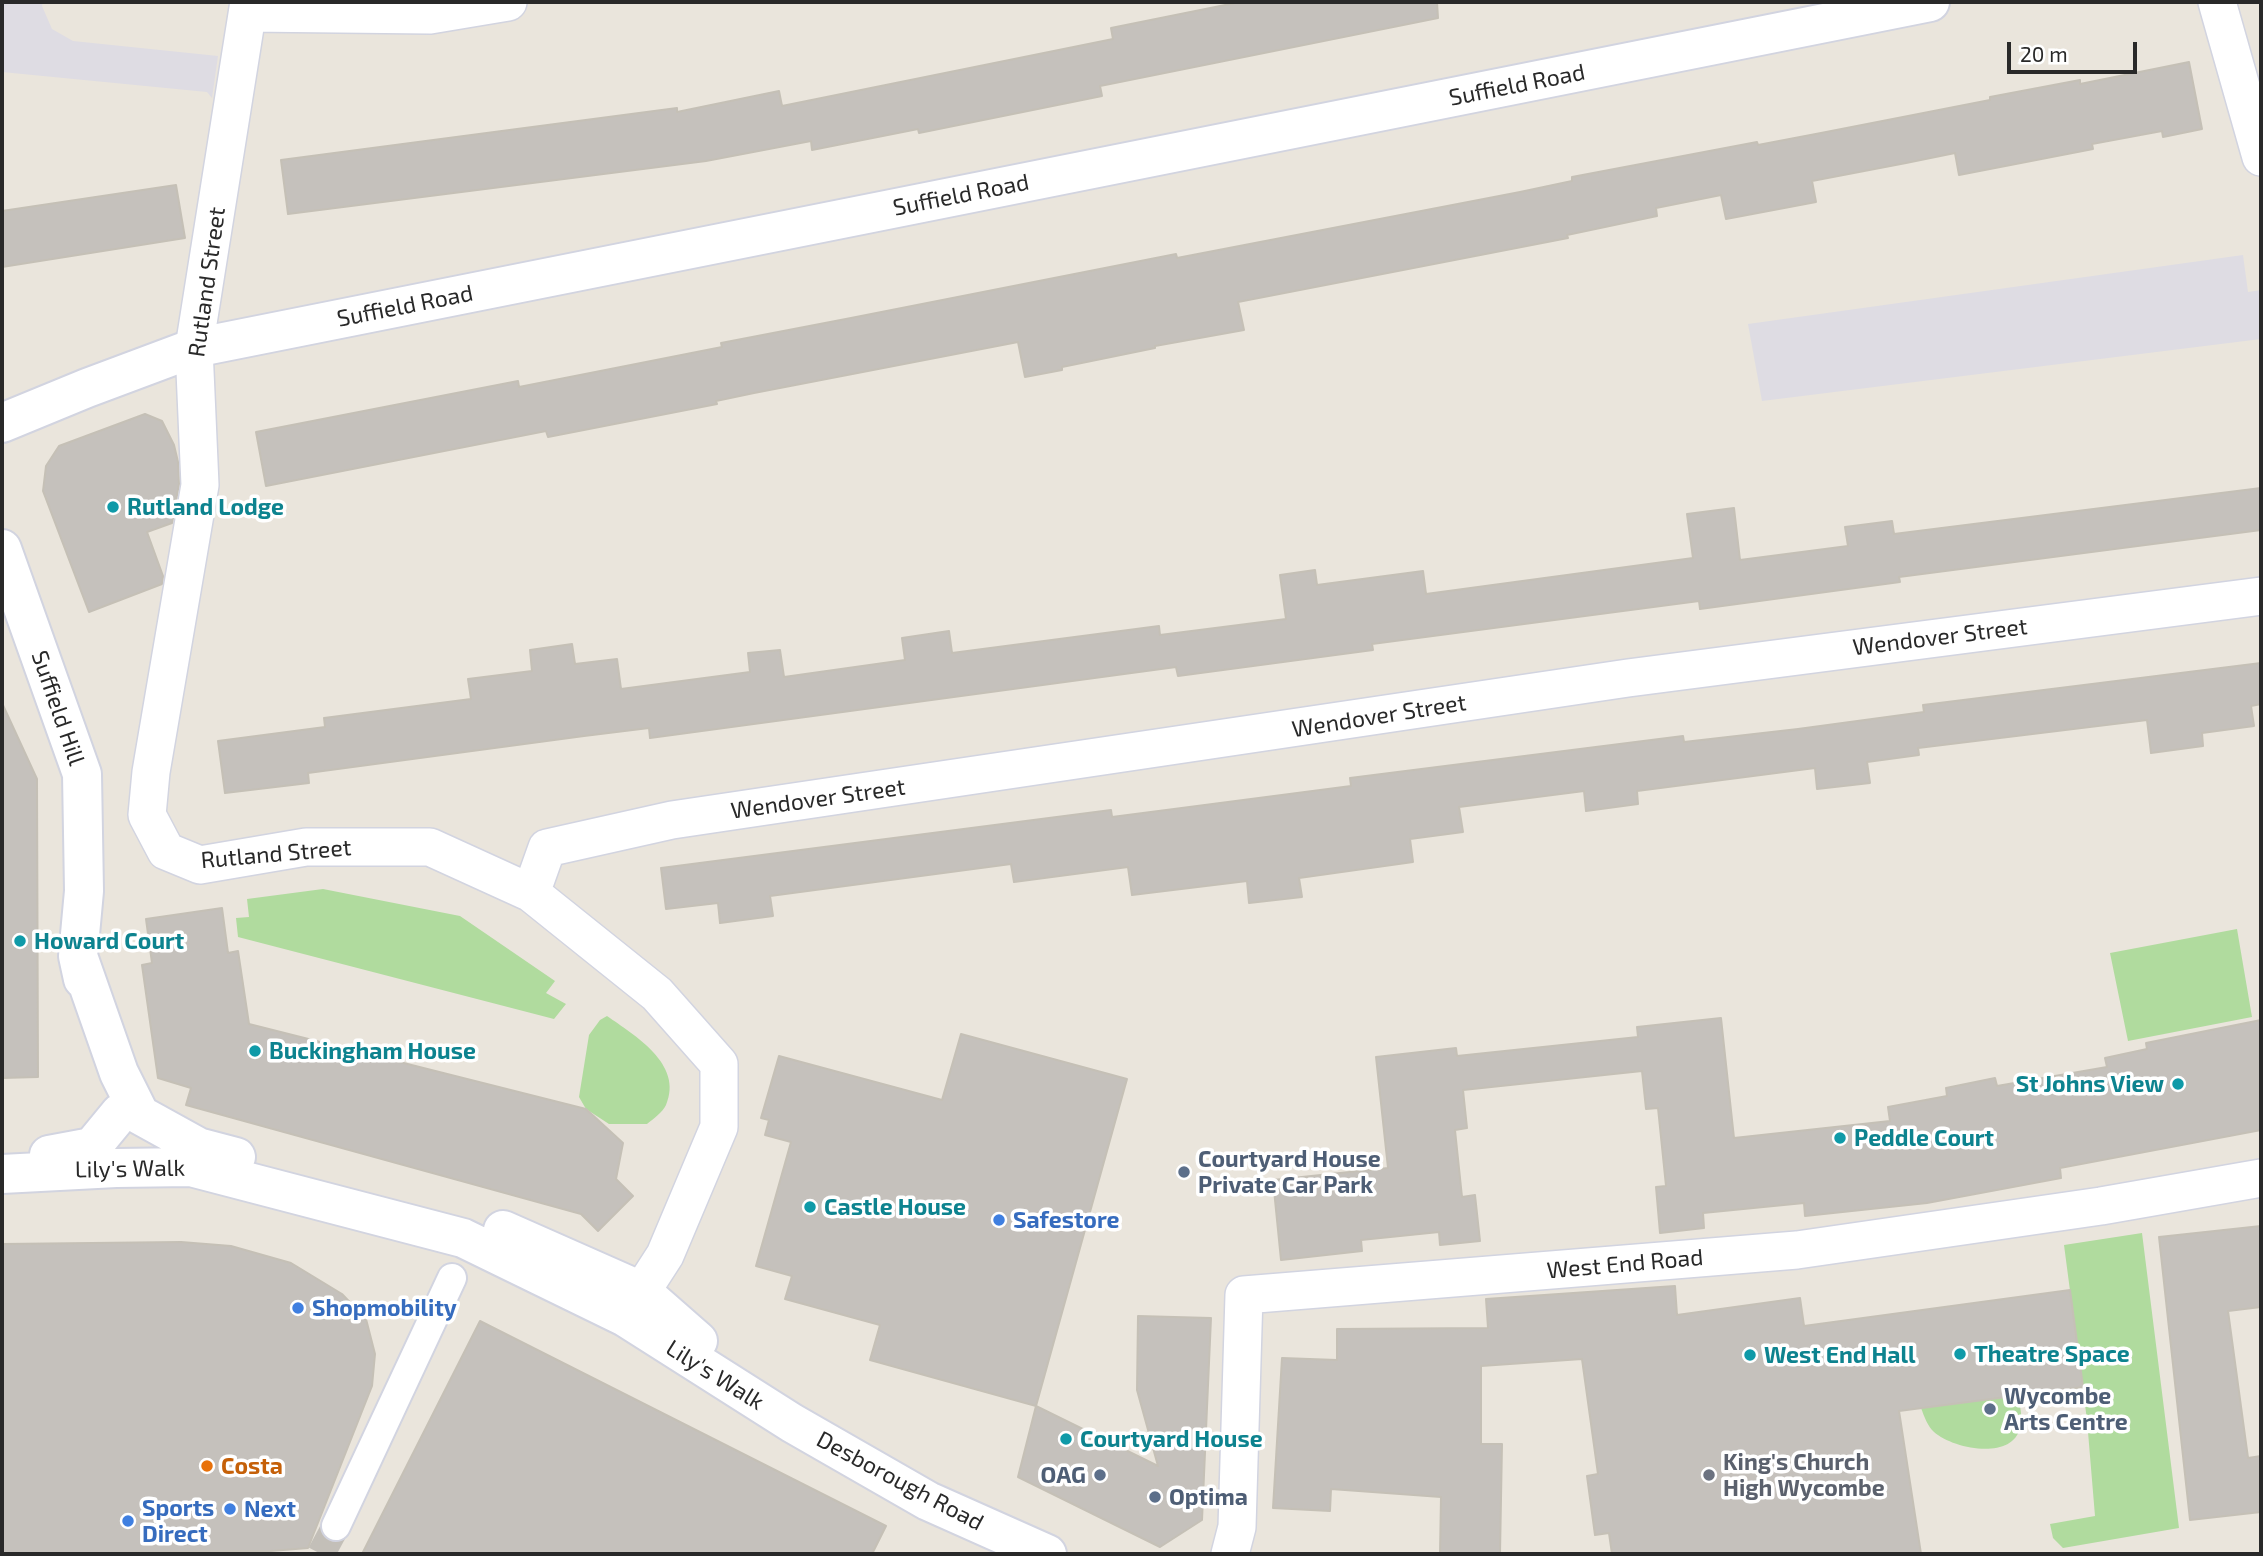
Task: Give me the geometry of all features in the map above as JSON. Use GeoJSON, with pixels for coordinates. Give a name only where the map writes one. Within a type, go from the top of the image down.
{"type":"FeatureCollection","features":[{"type":"Feature","properties":{"kind":"street"},"geometry":{"type":"LineString","coordinates":[[248,7],[429,15],[508,2]]}},
{"type":"Feature","properties":{"kind":"street","name":"Suffield Road"},"geometry":{"type":"LineString","coordinates":[[2,423],[194,348],[1930,2]]}},
{"type":"Feature","properties":{"kind":"street"},"geometry":{"type":"LineString","coordinates":[[2217,2],[2261,157]]}},
{"type":"Feature","properties":{"kind":"street","name":"Rutland Street"},"geometry":{"type":"LineString","coordinates":[[248,7],[194,348],[200,485],[151,772],[147,815],[166,851],[200,865],[306,847],[430,847],[531,893],[657,994],[719,1064],[719,1127],[664,1255],[633,1304]]}},
{"type":"Feature","properties":{"kind":"street","name":"Suffield Hill"},"geometry":{"type":"LineString","coordinates":[[2,549],[82,774],[83,891],[78,956],[103,1082],[121,1113],[148,1139],[195,1157]]}},
{"type":"Feature","properties":{"kind":"street","name":"Wendover Street"},"geometry":{"type":"LineString","coordinates":[[531,893],[547,848],[672,820],[1615,680],[2261,596]]}},
{"type":"Feature","properties":{"kind":"street","name":"Suffield Hill"},"geometry":{"type":"LineString","coordinates":[[78,956],[119,1073],[140,1115],[195,1157]]}},
{"type":"Feature","properties":{"kind":"street","name":"Lily's Walk"},"geometry":{"type":"LineString","coordinates":[[2,1163],[92,1147],[121,1113]]}},
{"type":"Feature","properties":{"kind":"street","name":"Lily's Walk"},"geometry":{"type":"LineString","coordinates":[[2,1174],[116,1168],[195,1157],[471,1217],[633,1304],[792,1423]]}},
{"type":"Feature","properties":{"kind":"street","name":"West End Road"},"geometry":{"type":"LineString","coordinates":[[1230,1554],[1237,1527],[1244,1294],[1797,1250],[2101,1206],[2261,1178]]}},
{"type":"Feature","properties":{"kind":"street"},"geometry":{"type":"LineString","coordinates":[[335,1526],[452,1279]]}},
{"type":"Feature","properties":{"kind":"street","name":"Desborough Road"},"geometry":{"type":"LineString","coordinates":[[792,1423],[928,1501],[1047,1554]]}},
{"type":"Feature","properties":{"kind":"shaded area"},"geometry":{"type":"Polygon","coordinates":[[[2,2],[43,2],[42,6],[52,29],[73,41],[218,56],[212,98],[207,92],[2,72],[2,2]]]}},
{"type":"Feature","properties":{"kind":"shaded area"},"geometry":{"type":"Polygon","coordinates":[[[2243,255],[2248,292],[2261,290],[2261,339],[1762,401],[1748,324],[2243,255]]]}},
{"type":"Feature","properties":{"kind":"green space"},"geometry":{"type":"Polygon","coordinates":[[[323,889],[460,916],[555,981],[546,993],[566,1004],[554,1019],[238,937],[236,918],[249,917],[247,899],[323,889]]]}},
{"type":"Feature","properties":{"kind":"green space"},"geometry":{"type":"Polygon","coordinates":[[[2237,929],[2252,1017],[2128,1041],[2110,953],[2237,929]]]}},
{"type":"Feature","properties":{"kind":"green space"},"geometry":{"type":"Polygon","coordinates":[[[607,1016],[653,1052],[668,1076],[670,1090],[666,1105],[647,1124],[609,1124],[586,1109],[579,1097],[589,1035],[600,1020],[607,1016]]]}},
{"type":"Feature","properties":{"kind":"green space"},"geometry":{"type":"Polygon","coordinates":[[[2142,1233],[2179,1528],[2063,1548],[2053,1538],[2050,1524],[2095,1516],[2087,1420],[2064,1245],[2142,1233]]]}},
{"type":"Feature","properties":{"kind":"green space"},"geometry":{"type":"Polygon","coordinates":[[[2018,1395],[2020,1428],[2015,1438],[2006,1445],[1994,1448],[1967,1447],[1943,1438],[1930,1427],[1921,1408],[2018,1395]]]}},
{"type":"Feature","properties":{"kind":"building"},"geometry":{"type":"Polygon","coordinates":[[[1240,2],[1437,2],[1438,18],[1100,86],[1102,96],[919,133],[918,129],[812,150],[811,141],[706,161],[288,214],[281,160],[677,108],[677,112],[779,91],[782,106],[1113,39],[1111,28],[1240,2]]]}},
{"type":"Feature","properties":{"kind":"building"},"geometry":{"type":"Polygon","coordinates":[[[2189,62],[2202,129],[2163,137],[2162,131],[2092,144],[2093,149],[1959,175],[1955,153],[1812,181],[1816,202],[1726,219],[1721,195],[1656,208],[1657,216],[1567,235],[1568,238],[1238,302],[1244,330],[1155,346],[1025,377],[1018,342],[754,393],[716,401],[717,404],[548,437],[546,431],[266,486],[256,432],[518,381],[519,387],[722,347],[721,343],[1176,254],[1177,258],[1520,192],[1572,181],[1572,177],[1757,142],[1758,145],[1990,100],[1990,97],[2080,80],[2080,84],[2189,62]]]}},
{"type":"Feature","properties":{"kind":"building"},"geometry":{"type":"Polygon","coordinates":[[[176,185],[185,238],[2,267],[2,211],[176,185]]]}},
{"type":"Feature","properties":{"kind":"building","name":"Rutland Lodge"},"geometry":{"type":"Polygon","coordinates":[[[145,414],[162,421],[174,445],[178,462],[179,484],[172,523],[147,532],[163,576],[162,584],[89,612],[43,491],[46,466],[59,446],[145,414]]]}},
{"type":"Feature","properties":{"kind":"building"},"geometry":{"type":"Polygon","coordinates":[[[2261,488],[2261,530],[1899,577],[1900,582],[1700,609],[1699,601],[1372,644],[1373,650],[1178,676],[1176,667],[650,738],[649,728],[584,736],[308,773],[309,783],[225,793],[218,741],[325,727],[324,718],[471,699],[468,679],[532,671],[530,650],[572,644],[575,664],[617,659],[621,689],[750,672],[748,653],[780,650],[784,677],[905,660],[902,638],[949,631],[952,653],[1159,626],[1160,635],[1286,619],[1280,575],[1315,570],[1317,585],[1423,571],[1426,594],[1693,558],[1687,514],[1734,508],[1740,560],[1848,546],[1845,527],[1892,521],[1894,534],[2261,488]]]}},
{"type":"Feature","properties":{"kind":"building"},"geometry":{"type":"Polygon","coordinates":[[[2261,663],[2261,704],[2251,706],[2254,726],[2202,733],[2203,746],[2151,753],[2147,720],[1918,748],[1919,755],[1867,762],[1870,783],[1817,789],[1815,768],[1637,791],[1638,804],[1586,811],[1584,791],[1459,807],[1463,832],[1410,839],[1413,862],[1299,878],[1302,897],[1249,903],[1247,881],[1132,895],[1128,867],[1014,882],[1011,864],[770,896],[773,916],[720,923],[718,903],[666,909],[661,868],[1111,810],[1112,817],[1351,786],[1350,778],[1683,736],[1684,742],[1798,729],[1924,712],[1923,705],[2261,663]]]}},
{"type":"Feature","properties":{"kind":"building","name":"Howard Court"},"geometry":{"type":"Polygon","coordinates":[[[2,703],[37,779],[38,1077],[2,1078],[2,703]]]}},
{"type":"Feature","properties":{"kind":"building","name":"Buckingham House"},"geometry":{"type":"Polygon","coordinates":[[[222,908],[228,953],[238,951],[249,1024],[586,1109],[623,1143],[616,1179],[633,1196],[598,1231],[581,1214],[186,1105],[191,1088],[158,1078],[142,965],[152,963],[146,919],[222,908]]]}},
{"type":"Feature","properties":{"kind":"building"},"geometry":{"type":"Polygon","coordinates":[[[1721,1018],[1734,1138],[1890,1121],[1888,1107],[1947,1096],[1946,1088],[1995,1078],[1997,1086],[2107,1067],[2105,1058],[2147,1049],[2146,1043],[2261,1020],[2261,1130],[2060,1168],[2061,1178],[1927,1203],[1805,1216],[1804,1203],[1703,1213],[1704,1228],[1660,1233],[1656,1187],[1666,1186],[1658,1108],[1646,1109],[1642,1071],[1463,1090],[1467,1128],[1455,1130],[1462,1197],[1475,1195],[1480,1241],[1440,1245],[1439,1232],[1361,1240],[1362,1251],[1281,1260],[1273,1180],[1388,1168],[1376,1057],[1456,1048],[1457,1056],[1638,1037],[1637,1027],[1721,1018]]]}},
{"type":"Feature","properties":{"kind":"building","name":"Safestore"},"geometry":{"type":"Polygon","coordinates":[[[961,1034],[1127,1079],[1036,1406],[870,1360],[880,1325],[785,1299],[792,1276],[756,1266],[791,1142],[765,1135],[769,1120],[761,1118],[779,1056],[942,1100],[961,1034]]]}},
{"type":"Feature","properties":{"kind":"building"},"geometry":{"type":"Polygon","coordinates":[[[2261,1226],[2261,1307],[2228,1311],[2248,1458],[2261,1456],[2261,1512],[2190,1520],[2159,1237],[2261,1226]]]}},
{"type":"Feature","properties":{"kind":"building"},"geometry":{"type":"Polygon","coordinates":[[[181,1242],[231,1246],[291,1263],[342,1294],[366,1319],[375,1354],[372,1386],[308,1548],[271,1551],[2,1554],[2,1244],[181,1242]]]}},
{"type":"Feature","properties":{"kind":"building"},"geometry":{"type":"Polygon","coordinates":[[[1675,1286],[1677,1315],[1800,1298],[1804,1326],[2070,1290],[2083,1387],[1899,1411],[1921,1554],[1612,1554],[1609,1533],[1595,1535],[1587,1476],[1598,1474],[1582,1359],[1481,1366],[1481,1444],[1502,1444],[1500,1554],[1440,1554],[1441,1497],[1331,1489],[1330,1511],[1273,1508],[1282,1358],[1337,1360],[1337,1329],[1488,1328],[1486,1299],[1675,1286]]]}},
{"type":"Feature","properties":{"kind":"building","name":"Courtyard House"},"geometry":{"type":"Polygon","coordinates":[[[1138,1316],[1211,1318],[1202,1520],[1160,1547],[1018,1477],[1036,1406],[1158,1466],[1137,1390],[1138,1316]]]}},
{"type":"Feature","properties":{"kind":"building"},"geometry":{"type":"Polygon","coordinates":[[[480,1321],[886,1526],[872,1554],[362,1554],[480,1321]]]}},
{"type":"Feature","properties":{"kind":"tunnel"},"geometry":{"type":"LineString","coordinates":[[321,1554],[336,1526]]}},
{"type":"Feature","properties":{"kind":"place","name":"Rutland Lodge"},"geometry":{"type":"Point","coordinates":[113,507]}},
{"type":"Feature","properties":{"kind":"place","name":"Howard Court"},"geometry":{"type":"Point","coordinates":[20,941]}},
{"type":"Feature","properties":{"kind":"place","name":"Buckingham House"},"geometry":{"type":"Point","coordinates":[255,1051]}},
{"type":"Feature","properties":{"kind":"place","name":"St Johns View"},"geometry":{"type":"Point","coordinates":[2178,1084]}},
{"type":"Feature","properties":{"kind":"place","name":"Peddle Court"},"geometry":{"type":"Point","coordinates":[1840,1138]}},
{"type":"Feature","properties":{"kind":"place","name":"Courtyard House Private Car Park"},"geometry":{"type":"Point","coordinates":[1184,1172]}},
{"type":"Feature","properties":{"kind":"place","name":"Castle House"},"geometry":{"type":"Point","coordinates":[810,1207]}},
{"type":"Feature","properties":{"kind":"place","name":"Safestore"},"geometry":{"type":"Point","coordinates":[999,1220]}},
{"type":"Feature","properties":{"kind":"place","name":"Shopmobility"},"geometry":{"type":"Point","coordinates":[298,1308]}},
{"type":"Feature","properties":{"kind":"place","name":"Theatre Space"},"geometry":{"type":"Point","coordinates":[1960,1354]}},
{"type":"Feature","properties":{"kind":"place","name":"West End Hall"},"geometry":{"type":"Point","coordinates":[1750,1355]}},
{"type":"Feature","properties":{"kind":"place","name":"Wycombe Arts Centre"},"geometry":{"type":"Point","coordinates":[1990,1409]}},
{"type":"Feature","properties":{"kind":"place","name":"Courtyard House"},"geometry":{"type":"Point","coordinates":[1066,1439]}},
{"type":"Feature","properties":{"kind":"place","name":"Costa"},"geometry":{"type":"Point","coordinates":[207,1466]}},
{"type":"Feature","properties":{"kind":"place","name":"OAG"},"geometry":{"type":"Point","coordinates":[1100,1475]}},
{"type":"Feature","properties":{"kind":"place","name":"King's Church High Wycombe"},"geometry":{"type":"Point","coordinates":[1709,1475]}},
{"type":"Feature","properties":{"kind":"place","name":"Optima"},"geometry":{"type":"Point","coordinates":[1155,1497]}},
{"type":"Feature","properties":{"kind":"place","name":"Next"},"geometry":{"type":"Point","coordinates":[230,1509]}},
{"type":"Feature","properties":{"kind":"place","name":"Sports Direct"},"geometry":{"type":"Point","coordinates":[128,1521]}}]}
